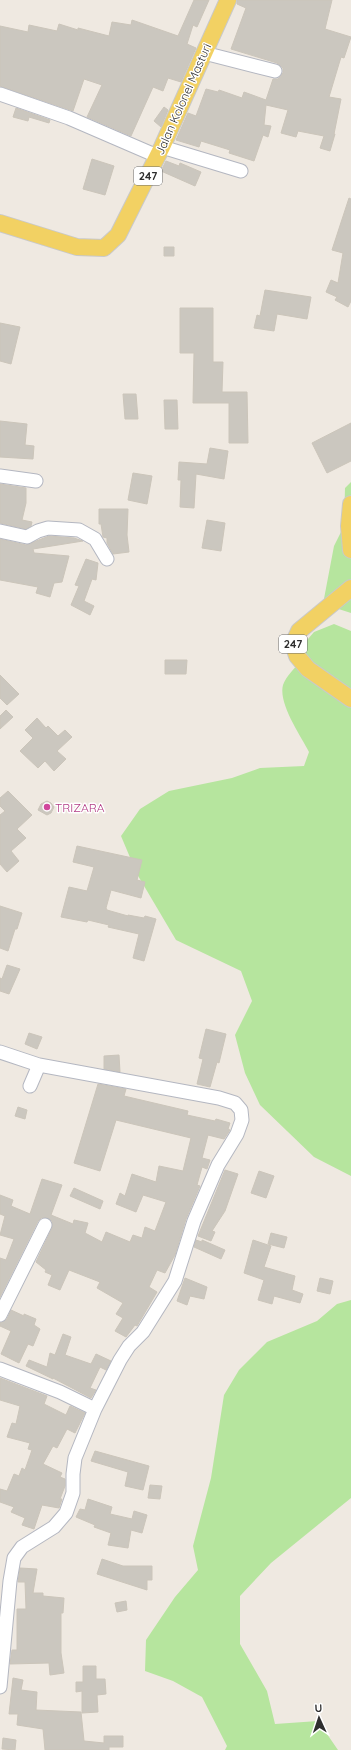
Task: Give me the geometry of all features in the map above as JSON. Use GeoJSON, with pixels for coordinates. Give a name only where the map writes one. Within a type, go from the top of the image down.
{"type":"FeatureCollection","features":[{"type":"Feature","properties":{"kind":"main road","name":"Jalan Kolonel Masturi"},"geometry":{"type":"LineString","coordinates":[[0,223],[77,247],[104,248],[118,235],[159,152],[228,0]]}},
{"type":"Feature","properties":{"kind":"main road"},"geometry":{"type":"LineString","coordinates":[[351,504],[348,526],[351,550]]}},
{"type":"Feature","properties":{"kind":"main road","name":"247"},"geometry":{"type":"LineString","coordinates":[[351,588],[299,631],[293,644],[297,656],[308,668],[351,699]]}},
{"type":"Feature","properties":{"kind":"street"},"geometry":{"type":"LineString","coordinates":[[204,53],[275,71]]}},
{"type":"Feature","properties":{"kind":"street"},"geometry":{"type":"LineString","coordinates":[[0,94],[159,152],[241,171]]}},
{"type":"Feature","properties":{"kind":"street"},"geometry":{"type":"LineString","coordinates":[[0,476],[36,481]]}},
{"type":"Feature","properties":{"kind":"street"},"geometry":{"type":"LineString","coordinates":[[0,531],[27,537],[48,528],[79,530],[95,539],[107,559]]}},
{"type":"Feature","properties":{"kind":"street"},"geometry":{"type":"LineString","coordinates":[[0,1052],[39,1065],[219,1098],[235,1103],[241,1110],[242,1120],[237,1134],[218,1165],[194,1222],[175,1281],[143,1332],[126,1350],[95,1409],[75,1458],[72,1500],[66,1513],[59,1522],[22,1547],[18,1552],[12,1568],[4,1601],[0,1687]]}},
{"type":"Feature","properties":{"kind":"street"},"geometry":{"type":"LineString","coordinates":[[30,1086],[39,1065]]}},
{"type":"Feature","properties":{"kind":"street"},"geometry":{"type":"LineString","coordinates":[[0,1315],[45,1225]]}},
{"type":"Feature","properties":{"kind":"street"},"geometry":{"type":"LineString","coordinates":[[0,1369],[60,1392],[95,1409]]}},
{"type":"Feature","properties":{"kind":"green space"},"geometry":{"type":"Polygon","coordinates":[[[351,482],[351,613],[323,604],[334,546],[344,526],[345,488],[351,482]]]}},
{"type":"Feature","properties":{"kind":"green space"},"geometry":{"type":"Polygon","coordinates":[[[334,624],[351,631],[351,1176],[314,1157],[260,1105],[245,1073],[235,1035],[252,1001],[241,971],[176,940],[137,874],[121,836],[140,809],[169,791],[232,778],[260,768],[304,766],[309,752],[287,710],[282,693],[283,685],[289,675],[302,660],[302,646],[314,632],[334,624]]]}},
{"type":"Feature","properties":{"kind":"green space"},"geometry":{"type":"Polygon","coordinates":[[[351,1300],[351,1498],[271,1563],[240,1596],[240,1644],[267,1691],[275,1724],[318,1721],[338,1750],[225,1750],[227,1746],[202,1697],[173,1681],[145,1671],[146,1640],[175,1597],[198,1570],[193,1546],[211,1478],[224,1395],[239,1370],[267,1342],[317,1321],[337,1304],[351,1300]]]}},
{"type":"Feature","properties":{"kind":"building"},"geometry":{"type":"Polygon","coordinates":[[[194,0],[209,0],[197,27],[193,25],[187,44],[196,48],[181,82],[168,78],[163,91],[153,87],[131,136],[87,117],[102,85],[84,79],[73,111],[0,86],[0,26],[28,32],[29,25],[57,31],[59,24],[78,30],[78,28],[109,36],[112,22],[131,25],[132,20],[178,36],[194,0]]]}},
{"type":"Feature","properties":{"kind":"building"},"geometry":{"type":"Polygon","coordinates":[[[237,0],[332,0],[325,29],[351,37],[344,58],[341,57],[329,97],[341,99],[335,134],[330,151],[320,148],[324,136],[298,131],[296,137],[281,133],[288,110],[266,105],[264,125],[271,126],[268,137],[263,135],[254,161],[229,153],[230,150],[201,141],[199,147],[176,140],[188,113],[196,116],[206,89],[218,92],[219,90],[242,98],[244,92],[266,100],[273,79],[278,79],[283,73],[283,68],[277,63],[231,49],[246,8],[237,4],[237,0]]]}},
{"type":"Feature","properties":{"kind":"building"},"geometry":{"type":"Polygon","coordinates":[[[164,107],[168,110],[161,127],[154,121],[164,107]]]}},
{"type":"Feature","properties":{"kind":"building"},"geometry":{"type":"Polygon","coordinates":[[[16,108],[50,120],[49,123],[29,117],[28,121],[13,117],[16,108]]]}},
{"type":"Feature","properties":{"kind":"building"},"geometry":{"type":"Polygon","coordinates":[[[92,159],[114,166],[105,195],[83,189],[92,159]]]}},
{"type":"Feature","properties":{"kind":"building"},"geometry":{"type":"Polygon","coordinates":[[[166,161],[179,166],[180,163],[201,172],[195,186],[161,171],[166,161]]]}},
{"type":"Feature","properties":{"kind":"building"},"geometry":{"type":"Polygon","coordinates":[[[349,198],[351,199],[351,301],[348,307],[335,300],[337,297],[326,292],[331,280],[338,283],[343,253],[332,250],[349,198]]]}},
{"type":"Feature","properties":{"kind":"building"},"geometry":{"type":"Polygon","coordinates":[[[164,247],[174,247],[174,256],[164,256],[164,247]]]}},
{"type":"Feature","properties":{"kind":"building"},"geometry":{"type":"Polygon","coordinates":[[[265,290],[311,297],[307,319],[277,314],[274,331],[254,328],[257,315],[260,316],[265,290]]]}},
{"type":"Feature","properties":{"kind":"building"},"geometry":{"type":"Polygon","coordinates":[[[180,308],[213,308],[213,362],[223,362],[222,392],[247,392],[248,443],[229,443],[229,403],[193,403],[194,353],[180,353],[180,308]]]}},
{"type":"Feature","properties":{"kind":"building"},"geometry":{"type":"Polygon","coordinates":[[[0,323],[20,327],[11,364],[0,361],[0,323]]]}},
{"type":"Feature","properties":{"kind":"building"},"geometry":{"type":"Polygon","coordinates":[[[123,394],[136,394],[138,419],[125,419],[123,394]]]}},
{"type":"Feature","properties":{"kind":"building"},"geometry":{"type":"Polygon","coordinates":[[[164,400],[177,400],[178,429],[165,429],[164,400]]]}},
{"type":"Feature","properties":{"kind":"building"},"geometry":{"type":"Polygon","coordinates":[[[0,421],[27,424],[25,445],[34,446],[33,459],[0,457],[0,421]]]}},
{"type":"Feature","properties":{"kind":"building"},"geometry":{"type":"Polygon","coordinates":[[[351,423],[351,461],[327,473],[312,443],[351,423]]]}},
{"type":"Feature","properties":{"kind":"building"},"geometry":{"type":"Polygon","coordinates":[[[210,448],[228,451],[224,479],[196,474],[194,508],[180,507],[181,480],[178,480],[179,462],[207,464],[210,448]]]}},
{"type":"Feature","properties":{"kind":"building"},"geometry":{"type":"Polygon","coordinates":[[[133,473],[152,476],[147,504],[128,500],[133,473]]]}},
{"type":"Feature","properties":{"kind":"building"},"geometry":{"type":"Polygon","coordinates":[[[0,484],[26,488],[26,503],[22,520],[32,522],[31,526],[26,529],[0,523],[0,484]]]}},
{"type":"Feature","properties":{"kind":"building"},"geometry":{"type":"Polygon","coordinates":[[[99,509],[128,509],[127,535],[129,552],[113,554],[107,543],[107,538],[103,537],[101,524],[99,524],[99,509]]]}},
{"type":"Feature","properties":{"kind":"building"},"geometry":{"type":"Polygon","coordinates":[[[207,520],[225,523],[221,551],[202,548],[207,520]]]}},
{"type":"Feature","properties":{"kind":"building"},"geometry":{"type":"Polygon","coordinates":[[[49,536],[74,538],[83,541],[33,549],[34,553],[69,556],[62,582],[54,583],[50,597],[36,593],[38,587],[0,580],[0,539],[26,545],[49,536]]]}},
{"type":"Feature","properties":{"kind":"building"},"geometry":{"type":"Polygon","coordinates":[[[86,559],[98,563],[96,580],[92,579],[84,601],[94,606],[90,615],[71,605],[79,586],[75,585],[86,559]]]}},
{"type":"Feature","properties":{"kind":"building"},"geometry":{"type":"Polygon","coordinates":[[[165,660],[187,660],[186,674],[165,674],[165,660]]]}},
{"type":"Feature","properties":{"kind":"building"},"geometry":{"type":"Polygon","coordinates":[[[0,675],[19,694],[7,705],[0,698],[0,675]]]}},
{"type":"Feature","properties":{"kind":"building"},"geometry":{"type":"Polygon","coordinates":[[[6,710],[13,717],[0,729],[0,716],[6,710]]]}},
{"type":"Feature","properties":{"kind":"building"},"geometry":{"type":"Polygon","coordinates":[[[37,718],[46,728],[48,726],[58,736],[65,730],[72,737],[57,751],[66,759],[54,771],[45,761],[38,768],[20,751],[33,738],[25,730],[37,718]]]}},
{"type":"Feature","properties":{"kind":"building"},"geometry":{"type":"Polygon","coordinates":[[[8,791],[32,815],[17,829],[26,838],[11,851],[19,861],[7,872],[0,864],[0,815],[5,811],[0,806],[0,798],[8,791]]]}},
{"type":"Feature","properties":{"kind":"building","name":"TRIZARA"},"geometry":{"type":"Polygon","coordinates":[[[47,801],[54,807],[51,813],[47,815],[38,810],[41,804],[47,801]]]}},
{"type":"Feature","properties":{"kind":"building"},"geometry":{"type":"Polygon","coordinates":[[[77,846],[142,860],[137,880],[145,882],[141,898],[111,890],[106,908],[107,910],[128,916],[144,918],[145,916],[156,919],[144,961],[133,958],[139,934],[108,927],[109,925],[88,920],[87,922],[61,917],[69,887],[87,891],[94,867],[73,862],[77,846]]]}},
{"type":"Feature","properties":{"kind":"building"},"geometry":{"type":"Polygon","coordinates":[[[0,906],[22,913],[8,951],[0,948],[0,906]]]}},
{"type":"Feature","properties":{"kind":"building"},"geometry":{"type":"Polygon","coordinates":[[[7,965],[20,969],[9,994],[0,991],[0,978],[2,979],[7,965]]]}},
{"type":"Feature","properties":{"kind":"building"},"geometry":{"type":"Polygon","coordinates":[[[206,1029],[226,1034],[219,1063],[217,1062],[210,1087],[197,1084],[203,1059],[199,1058],[206,1029]]]}},
{"type":"Feature","properties":{"kind":"building"},"geometry":{"type":"Polygon","coordinates":[[[29,1033],[42,1037],[37,1049],[25,1044],[29,1033]]]}},
{"type":"Feature","properties":{"kind":"building"},"geometry":{"type":"Polygon","coordinates":[[[119,1055],[120,1072],[104,1069],[104,1056],[119,1055]]]}},
{"type":"Feature","properties":{"kind":"building"},"geometry":{"type":"Polygon","coordinates":[[[98,1084],[126,1089],[124,1096],[188,1111],[187,1115],[215,1121],[216,1119],[230,1123],[228,1129],[230,1130],[224,1139],[208,1135],[202,1158],[210,1160],[207,1169],[202,1167],[197,1185],[200,1186],[186,1219],[175,1255],[165,1273],[157,1270],[149,1287],[157,1292],[137,1326],[135,1325],[126,1337],[115,1331],[123,1318],[116,1314],[123,1303],[97,1288],[100,1282],[69,1270],[60,1290],[48,1285],[52,1275],[45,1272],[46,1270],[36,1262],[52,1228],[52,1221],[48,1218],[41,1218],[38,1221],[0,1297],[0,1258],[6,1260],[14,1239],[0,1235],[5,1216],[0,1214],[0,1195],[13,1200],[11,1206],[30,1214],[42,1179],[62,1185],[51,1215],[73,1224],[74,1220],[88,1223],[85,1233],[102,1242],[106,1232],[130,1242],[133,1235],[142,1238],[145,1227],[155,1231],[166,1202],[143,1195],[136,1212],[116,1204],[120,1193],[125,1196],[132,1174],[156,1182],[159,1166],[183,1171],[191,1138],[116,1120],[100,1171],[74,1163],[98,1084]]]}},
{"type":"Feature","properties":{"kind":"building"},"geometry":{"type":"Polygon","coordinates":[[[18,1107],[27,1110],[25,1119],[15,1116],[18,1107]]]}},
{"type":"Feature","properties":{"kind":"building"},"geometry":{"type":"Polygon","coordinates":[[[225,1170],[238,1174],[225,1211],[212,1231],[215,1232],[211,1241],[198,1236],[225,1170]]]}},
{"type":"Feature","properties":{"kind":"building"},"geometry":{"type":"Polygon","coordinates":[[[259,1171],[274,1176],[266,1198],[251,1193],[259,1171]]]}},
{"type":"Feature","properties":{"kind":"building"},"geometry":{"type":"Polygon","coordinates":[[[74,1188],[103,1201],[100,1209],[70,1196],[74,1188]]]}},
{"type":"Feature","properties":{"kind":"building"},"geometry":{"type":"Polygon","coordinates":[[[271,1233],[287,1237],[284,1248],[268,1244],[271,1233]]]}},
{"type":"Feature","properties":{"kind":"building"},"geometry":{"type":"Polygon","coordinates":[[[196,1240],[202,1242],[202,1240],[225,1250],[221,1259],[194,1247],[196,1240]]]}},
{"type":"Feature","properties":{"kind":"building"},"geometry":{"type":"Polygon","coordinates":[[[253,1240],[271,1246],[264,1267],[295,1276],[292,1290],[303,1294],[300,1303],[274,1296],[272,1304],[258,1300],[264,1280],[244,1273],[253,1240]]]}},
{"type":"Feature","properties":{"kind":"building"},"geometry":{"type":"Polygon","coordinates":[[[185,1278],[207,1287],[204,1299],[190,1296],[187,1305],[177,1301],[185,1278]]]}},
{"type":"Feature","properties":{"kind":"building"},"geometry":{"type":"Polygon","coordinates":[[[320,1278],[333,1281],[330,1294],[317,1291],[320,1278]]]}},
{"type":"Feature","properties":{"kind":"building"},"geometry":{"type":"Polygon","coordinates":[[[11,1310],[24,1316],[24,1314],[36,1319],[34,1325],[40,1329],[33,1346],[28,1344],[19,1363],[1,1354],[11,1331],[0,1326],[0,1323],[7,1319],[11,1310]]]}},
{"type":"Feature","properties":{"kind":"building"},"geometry":{"type":"Polygon","coordinates":[[[63,1334],[71,1337],[65,1355],[91,1364],[96,1354],[111,1361],[106,1370],[100,1367],[90,1388],[96,1390],[91,1398],[26,1366],[29,1360],[47,1367],[50,1353],[55,1355],[63,1334]]]}},
{"type":"Feature","properties":{"kind":"building"},"geometry":{"type":"Polygon","coordinates":[[[0,1378],[47,1396],[44,1404],[66,1415],[70,1406],[85,1413],[75,1433],[67,1429],[57,1448],[53,1446],[43,1464],[62,1473],[60,1477],[65,1479],[65,1486],[60,1499],[62,1499],[59,1508],[42,1505],[34,1529],[22,1525],[25,1518],[11,1512],[14,1507],[0,1502],[0,1489],[7,1491],[14,1474],[19,1476],[22,1468],[25,1470],[32,1450],[28,1449],[30,1443],[7,1437],[12,1423],[16,1424],[20,1406],[0,1400],[0,1378]]]}},
{"type":"Feature","properties":{"kind":"building"},"geometry":{"type":"Polygon","coordinates":[[[95,1451],[149,1466],[143,1490],[125,1486],[128,1472],[91,1461],[95,1451]]]}},
{"type":"Feature","properties":{"kind":"building"},"geometry":{"type":"Polygon","coordinates":[[[150,1485],[162,1486],[160,1499],[148,1498],[150,1485]]]}},
{"type":"Feature","properties":{"kind":"building"},"geometry":{"type":"Polygon","coordinates":[[[88,1499],[112,1507],[110,1514],[132,1519],[134,1511],[147,1515],[142,1533],[131,1530],[128,1548],[108,1545],[111,1533],[94,1527],[95,1525],[76,1517],[80,1509],[85,1510],[88,1499]]]}},
{"type":"Feature","properties":{"kind":"building"},"geometry":{"type":"Polygon","coordinates":[[[102,1559],[123,1566],[152,1566],[152,1580],[147,1580],[147,1590],[97,1574],[102,1559]]]}},
{"type":"Feature","properties":{"kind":"building"},"geometry":{"type":"Polygon","coordinates":[[[20,1568],[37,1569],[33,1593],[43,1593],[43,1596],[64,1598],[63,1613],[61,1613],[61,1653],[64,1673],[50,1675],[49,1663],[10,1664],[12,1650],[17,1650],[17,1609],[26,1609],[25,1582],[18,1582],[20,1568]]]}},
{"type":"Feature","properties":{"kind":"building"},"geometry":{"type":"Polygon","coordinates":[[[126,1601],[127,1610],[117,1612],[115,1603],[126,1601]]]}},
{"type":"Feature","properties":{"kind":"building"},"geometry":{"type":"Polygon","coordinates":[[[83,1666],[96,1666],[96,1679],[105,1679],[106,1694],[97,1695],[98,1712],[82,1713],[82,1691],[76,1692],[76,1682],[83,1682],[83,1666]]]}},
{"type":"Feature","properties":{"kind":"building"},"geometry":{"type":"Polygon","coordinates":[[[13,1678],[23,1680],[21,1690],[37,1692],[36,1710],[81,1712],[84,1741],[104,1743],[104,1736],[123,1736],[123,1747],[109,1747],[109,1750],[45,1750],[43,1729],[17,1725],[18,1714],[9,1714],[13,1678]]]}},
{"type":"Feature","properties":{"kind":"building"},"geometry":{"type":"Polygon","coordinates":[[[3,1738],[16,1740],[15,1750],[2,1749],[3,1738]]]}},
{"type":"Feature","properties":{"kind":"place","name":"TRIZARA"},"geometry":{"type":"Point","coordinates":[47,807]}}]}
